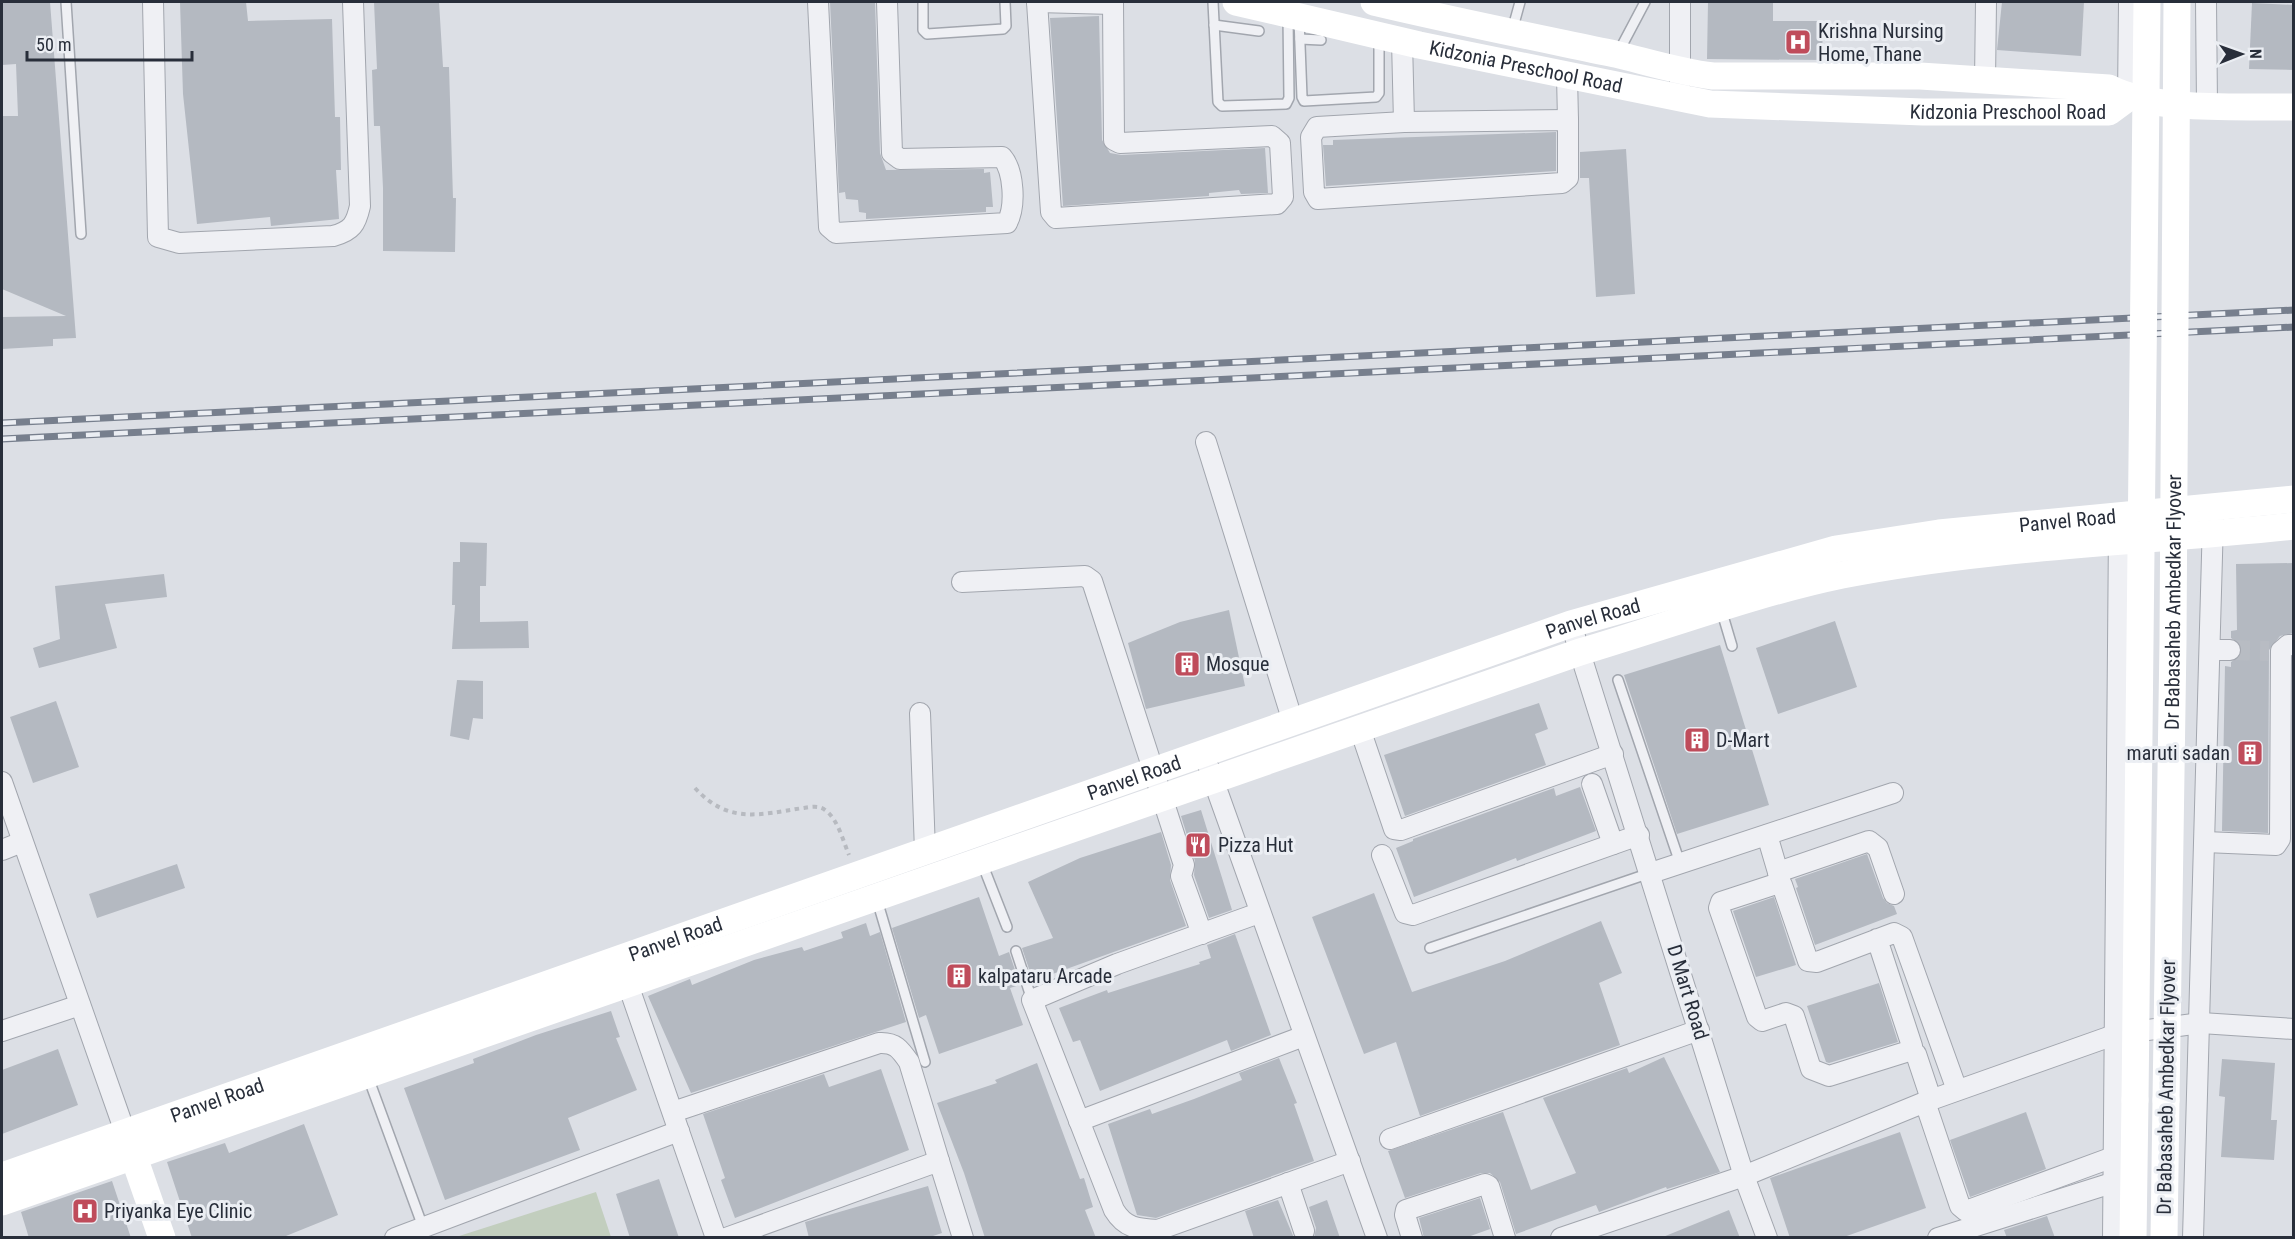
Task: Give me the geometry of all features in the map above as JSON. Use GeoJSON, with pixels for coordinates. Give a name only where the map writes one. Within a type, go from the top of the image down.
{"type":"FeatureCollection","features":[{"type":"Feature","properties":{"kind":"street"},"geometry":{"type":"LineString","coordinates":[[153,2],[158,237],[179,243],[333,236],[348,232],[357,221],[360,206],[353,2]]}},
{"type":"Feature","properties":{"kind":"street"},"geometry":{"type":"LineString","coordinates":[[818,2],[828,227],[836,233],[1007,223],[1012,214],[1010,166],[1002,157],[900,159],[892,153],[887,2]]}},
{"type":"Feature","properties":{"kind":"street"},"geometry":{"type":"LineString","coordinates":[[1037,2],[1113,3],[1114,140],[1120,143],[1272,136],[1280,143],[1283,197],[1277,204],[1056,218],[1051,212],[1037,2]]}},
{"type":"Feature","properties":{"kind":"street","name":"Kidzonia Preschool Road"},"geometry":{"type":"LineString","coordinates":[[1236,2],[1295,23],[1390,38],[1710,104],[1911,111],[2109,112],[2128,98],[2109,88],[1920,76],[1737,77],[1680,72],[1617,55],[1511,34],[1374,2]]}},
{"type":"Feature","properties":{"kind":"street"},"geometry":{"type":"LineString","coordinates":[[1679,99],[1680,2]]}},
{"type":"Feature","properties":{"kind":"street"},"geometry":{"type":"LineString","coordinates":[[1985,81],[1986,2]]}},
{"type":"Feature","properties":{"kind":"street"},"geometry":{"type":"LineString","coordinates":[[2129,2],[2128,98],[2207,105],[2294,106]]}},
{"type":"Feature","properties":{"kind":"street","name":"Dr Babasaheb Ambedkar Flyover"},"geometry":{"type":"LineString","coordinates":[[2133,1238],[2147,2]]}},
{"type":"Feature","properties":{"kind":"street","name":"Dr Babasaheb Ambedkar Flyover"},"geometry":{"type":"LineString","coordinates":[[2164,1238],[2173,629],[2177,2]]}},
{"type":"Feature","properties":{"kind":"street"},"geometry":{"type":"LineString","coordinates":[[2206,2],[2207,105]]}},
{"type":"Feature","properties":{"kind":"street"},"geometry":{"type":"LineString","coordinates":[[1390,38],[1404,122]]}},
{"type":"Feature","properties":{"kind":"street"},"geometry":{"type":"LineString","coordinates":[[1567,76],[1568,120],[1568,178],[1562,183],[1318,198],[1314,192],[1311,137],[1317,127],[1404,122],[1568,120]]}},
{"type":"Feature","properties":{"kind":"street"},"geometry":{"type":"LineString","coordinates":[[1206,442],[1293,722]]}},
{"type":"Feature","properties":{"kind":"street","name":"Panvel Road"},"geometry":{"type":"LineString","coordinates":[[2,1176],[129,1144],[367,1075],[857,876],[1571,624],[1836,549],[1939,532],[2294,499]]}},
{"type":"Feature","properties":{"kind":"street"},"geometry":{"type":"LineString","coordinates":[[2193,1238],[2201,1023],[2213,507]]}},
{"type":"Feature","properties":{"kind":"street"},"geometry":{"type":"LineString","coordinates":[[2113,1238],[2116,1156],[2120,516]]}},
{"type":"Feature","properties":{"kind":"street","name":"Panvel Road"},"geometry":{"type":"LineString","coordinates":[[2,1202],[129,1144],[623,971],[876,897],[1580,652],[1721,609],[1840,576],[1944,558],[2294,526]]}},
{"type":"Feature","properties":{"kind":"street"},"geometry":{"type":"LineString","coordinates":[[962,582],[1085,576],[1092,581],[1184,865],[1181,876],[1202,934]]}},
{"type":"Feature","properties":{"kind":"street","name":"D Mart Road"},"geometry":{"type":"LineString","coordinates":[[1571,624],[1651,873],[1744,1176],[1767,1238]]}},
{"type":"Feature","properties":{"kind":"street"},"geometry":{"type":"LineString","coordinates":[[2205,842],[2276,845],[2280,838],[2281,649]]}},
{"type":"Feature","properties":{"kind":"street"},"geometry":{"type":"LineString","coordinates":[[2210,650],[2230,650]]}},
{"type":"Feature","properties":{"kind":"street"},"geometry":{"type":"LineString","coordinates":[[920,713],[925,851]]}},
{"type":"Feature","properties":{"kind":"street"},"geometry":{"type":"LineString","coordinates":[[1360,729],[1394,829],[1401,830],[1613,754]]}},
{"type":"Feature","properties":{"kind":"street"},"geometry":{"type":"LineString","coordinates":[[1205,753],[1212,780],[1259,913],[1377,1238]]}},
{"type":"Feature","properties":{"kind":"street"},"geometry":{"type":"LineString","coordinates":[[2,782],[162,1238]]}},
{"type":"Feature","properties":{"kind":"street"},"geometry":{"type":"LineString","coordinates":[[1592,784],[1613,844]]}},
{"type":"Feature","properties":{"kind":"street"},"geometry":{"type":"LineString","coordinates":[[1651,873],[1893,793]]}},
{"type":"Feature","properties":{"kind":"street"},"geometry":{"type":"LineString","coordinates":[[1382,855],[1405,913],[1413,915],[1639,835]]}},
{"type":"Feature","properties":{"kind":"street"},"geometry":{"type":"LineString","coordinates":[[1767,835],[1779,876],[1869,841],[1878,848],[1894,894]]}},
{"type":"Feature","properties":{"kind":"street"},"geometry":{"type":"LineString","coordinates":[[2,850],[22,842]]}},
{"type":"Feature","properties":{"kind":"street"},"geometry":{"type":"LineString","coordinates":[[1877,939],[1912,1046],[1909,1051],[1829,1076],[1811,1069],[1794,1016],[1786,1013],[1762,1021],[1757,1017],[1719,908],[1721,902],[1776,884],[1782,885],[1808,961],[1816,962],[1877,939],[1894,933],[1902,937],[1957,1090]]}},
{"type":"Feature","properties":{"kind":"street"},"geometry":{"type":"LineString","coordinates":[[1259,913],[1117,964],[1032,1000],[1114,1210],[1121,1222],[1135,1229],[1158,1230],[1350,1161]]}},
{"type":"Feature","properties":{"kind":"street"},"geometry":{"type":"LineString","coordinates":[[623,971],[716,1238]]}},
{"type":"Feature","properties":{"kind":"street"},"geometry":{"type":"LineString","coordinates":[[2,1031],[80,1005]]}},
{"type":"Feature","properties":{"kind":"street"},"geometry":{"type":"LineString","coordinates":[[1561,1238],[1744,1176],[1928,1101],[2117,1034],[2201,1023],[2294,1029]]}},
{"type":"Feature","properties":{"kind":"street"},"geometry":{"type":"LineString","coordinates":[[1390,1139],[1699,1030]]}},
{"type":"Feature","properties":{"kind":"street"},"geometry":{"type":"LineString","coordinates":[[1078,1120],[1304,1036]]}},
{"type":"Feature","properties":{"kind":"street"},"geometry":{"type":"LineString","coordinates":[[672,1112],[879,1043],[890,1042],[901,1050],[909,1062],[963,1238]]}},
{"type":"Feature","properties":{"kind":"street"},"geometry":{"type":"LineString","coordinates":[[1916,1054],[1960,1206],[1966,1211],[2116,1156]]}},
{"type":"Feature","properties":{"kind":"street"},"geometry":{"type":"LineString","coordinates":[[395,1238],[679,1131]]}},
{"type":"Feature","properties":{"kind":"street"},"geometry":{"type":"LineString","coordinates":[[726,1238],[939,1161]]}},
{"type":"Feature","properties":{"kind":"street"},"geometry":{"type":"LineString","coordinates":[[1938,1238],[2115,1182]]}},
{"type":"Feature","properties":{"kind":"street"},"geometry":{"type":"LineString","coordinates":[[1288,1183],[1304,1231]]}},
{"type":"Feature","properties":{"kind":"street"},"geometry":{"type":"LineString","coordinates":[[1412,1238],[1404,1215],[1406,1210],[1485,1184],[1489,1186],[1505,1238]]}},
{"type":"Feature","properties":{"kind":"lane"},"geometry":{"type":"LineString","coordinates":[[66,2],[81,234]]}},
{"type":"Feature","properties":{"kind":"lane"},"geometry":{"type":"LineString","coordinates":[[923,2],[923,30],[927,34],[1003,29],[1006,26],[1005,2]]}},
{"type":"Feature","properties":{"kind":"lane"},"geometry":{"type":"LineString","coordinates":[[1212,2],[1218,102],[1222,106],[1286,104],[1289,98],[1295,23]]}},
{"type":"Feature","properties":{"kind":"lane"},"geometry":{"type":"LineString","coordinates":[[1511,34],[1520,2]]}},
{"type":"Feature","properties":{"kind":"lane"},"geometry":{"type":"LineString","coordinates":[[1617,55],[1645,2]]}},
{"type":"Feature","properties":{"kind":"lane"},"geometry":{"type":"LineString","coordinates":[[1295,23],[1304,101],[1376,98],[1390,38]]}},
{"type":"Feature","properties":{"kind":"lane"},"geometry":{"type":"LineString","coordinates":[[1295,23],[1321,40]]}},
{"type":"Feature","properties":{"kind":"lane"},"geometry":{"type":"LineString","coordinates":[[1214,25],[1259,31]]}},
{"type":"Feature","properties":{"kind":"lane"},"geometry":{"type":"LineString","coordinates":[[1721,609],[1732,646]]}},
{"type":"Feature","properties":{"kind":"lane"},"geometry":{"type":"LineString","coordinates":[[1618,680],[1680,863]]}},
{"type":"Feature","properties":{"kind":"lane"},"geometry":{"type":"LineString","coordinates":[[981,861],[1007,927]]}},
{"type":"Feature","properties":{"kind":"lane"},"geometry":{"type":"LineString","coordinates":[[1430,948],[1651,873]]}},
{"type":"Feature","properties":{"kind":"lane"},"geometry":{"type":"LineString","coordinates":[[876,897],[925,1062]]}},
{"type":"Feature","properties":{"kind":"lane"},"geometry":{"type":"LineString","coordinates":[[1016,951],[1032,1000]]}},
{"type":"Feature","properties":{"kind":"lane"},"geometry":{"type":"LineString","coordinates":[[367,1075],[423,1227]]}},
{"type":"Feature","properties":{"kind":"path"},"geometry":{"type":"LineString","coordinates":[[694,788],[710,804],[732,813],[757,815],[814,806],[825,809],[834,821],[857,876]]}},
{"type":"Feature","properties":{"kind":"green space"},"geometry":{"type":"Polygon","coordinates":[[[596,1192],[611,1237],[456,1237],[596,1192]]]}},
{"type":"Feature","properties":{"kind":"building"},"geometry":{"type":"Polygon","coordinates":[[[2,2],[50,2],[76,338],[53,339],[53,346],[2,349],[2,317],[66,316],[2,289],[2,116],[18,116],[16,64],[2,65],[2,2]]]}},
{"type":"Feature","properties":{"kind":"building"},"geometry":{"type":"Polygon","coordinates":[[[180,2],[246,2],[248,21],[332,19],[335,117],[340,117],[341,170],[336,170],[339,219],[271,226],[270,217],[197,224],[183,94],[180,2]]]}},
{"type":"Feature","properties":{"kind":"building"},"geometry":{"type":"Polygon","coordinates":[[[374,2],[439,2],[443,67],[449,67],[453,198],[456,198],[455,252],[383,251],[380,126],[374,126],[372,70],[377,69],[374,2]]]}},
{"type":"Feature","properties":{"kind":"building"},"geometry":{"type":"Polygon","coordinates":[[[830,2],[875,2],[880,153],[886,170],[984,169],[984,173],[990,172],[993,207],[986,207],[986,212],[866,219],[866,213],[859,212],[858,200],[846,199],[845,192],[839,193],[830,2]]]}},
{"type":"Feature","properties":{"kind":"building"},"geometry":{"type":"Polygon","coordinates":[[[1708,2],[1773,2],[1773,21],[1823,21],[1822,60],[1707,59],[1708,2]]]}},
{"type":"Feature","properties":{"kind":"building"},"geometry":{"type":"Polygon","coordinates":[[[2002,2],[2084,2],[2081,56],[1997,50],[2002,2]]]}},
{"type":"Feature","properties":{"kind":"building"},"geometry":{"type":"Polygon","coordinates":[[[2252,3],[2294,5],[2294,70],[2249,69],[2252,3]]]}},
{"type":"Feature","properties":{"kind":"building"},"geometry":{"type":"Polygon","coordinates":[[[1099,16],[1102,140],[1110,153],[1121,155],[1265,148],[1268,193],[1241,194],[1239,190],[1209,193],[1209,196],[1063,206],[1050,18],[1099,16]]]}},
{"type":"Feature","properties":{"kind":"building"},"geometry":{"type":"Polygon","coordinates":[[[1556,132],[1556,171],[1326,186],[1323,145],[1333,145],[1333,140],[1556,132]]]}},
{"type":"Feature","properties":{"kind":"building"},"geometry":{"type":"Polygon","coordinates":[[[1626,149],[1635,294],[1596,297],[1589,178],[1580,178],[1580,152],[1626,149]]]}},
{"type":"Feature","properties":{"kind":"building"},"geometry":{"type":"Polygon","coordinates":[[[460,542],[487,543],[486,586],[480,586],[480,622],[528,621],[529,648],[452,649],[455,605],[452,605],[453,562],[460,562],[460,542]]]}},
{"type":"Feature","properties":{"kind":"building","name":"maruti sadan"},"geometry":{"type":"Polygon","coordinates":[[[2294,563],[2294,633],[2280,636],[2269,650],[2268,833],[2222,831],[2225,666],[2231,667],[2231,662],[2240,656],[2242,651],[2240,644],[2231,638],[2231,631],[2237,630],[2236,564],[2294,563]]]}},
{"type":"Feature","properties":{"kind":"building"},"geometry":{"type":"Polygon","coordinates":[[[164,574],[167,597],[105,604],[117,648],[39,668],[33,648],[60,639],[55,586],[164,574]]]}},
{"type":"Feature","properties":{"kind":"building","name":"Mosque"},"geometry":{"type":"Polygon","coordinates":[[[1229,610],[1245,686],[1146,709],[1128,643],[1180,622],[1229,610]]]}},
{"type":"Feature","properties":{"kind":"building"},"geometry":{"type":"Polygon","coordinates":[[[1835,621],[1857,687],[1778,714],[1756,648],[1835,621]]]}},
{"type":"Feature","properties":{"kind":"building","name":"D-Mart"},"geometry":{"type":"Polygon","coordinates":[[[1720,645],[1769,805],[1677,834],[1624,675],[1720,645]]]}},
{"type":"Feature","properties":{"kind":"building"},"geometry":{"type":"Polygon","coordinates":[[[457,680],[483,681],[483,719],[473,718],[469,740],[450,736],[457,680]]]}},
{"type":"Feature","properties":{"kind":"building"},"geometry":{"type":"Polygon","coordinates":[[[56,701],[79,767],[33,783],[10,717],[56,701]]]}},
{"type":"Feature","properties":{"kind":"building"},"geometry":{"type":"Polygon","coordinates":[[[1539,703],[1548,729],[1535,734],[1546,765],[1405,816],[1384,755],[1539,703]]]}},
{"type":"Feature","properties":{"kind":"building"},"geometry":{"type":"Polygon","coordinates":[[[1580,787],[1596,831],[1517,861],[1516,858],[1414,897],[1396,848],[1413,839],[1554,788],[1556,796],[1580,787]]]}},
{"type":"Feature","properties":{"kind":"building","name":"Pizza Hut"},"geometry":{"type":"Polygon","coordinates":[[[1201,810],[1232,910],[1209,918],[1194,875],[1195,861],[1181,816],[1201,810]]]}},
{"type":"Feature","properties":{"kind":"building"},"geometry":{"type":"Polygon","coordinates":[[[1161,832],[1171,865],[1170,880],[1186,926],[1033,981],[1022,948],[1053,938],[1028,882],[1080,858],[1161,832]]]}},
{"type":"Feature","properties":{"kind":"building"},"geometry":{"type":"Polygon","coordinates":[[[1867,854],[1883,898],[1894,906],[1897,914],[1815,945],[1795,879],[1867,854]]]}},
{"type":"Feature","properties":{"kind":"building"},"geometry":{"type":"Polygon","coordinates":[[[177,864],[185,888],[97,918],[89,894],[177,864]]]}},
{"type":"Feature","properties":{"kind":"building"},"geometry":{"type":"Polygon","coordinates":[[[1374,893],[1412,992],[1505,961],[1601,921],[1622,973],[1599,983],[1620,1045],[1420,1116],[1396,1042],[1364,1054],[1312,917],[1374,893]]]}},
{"type":"Feature","properties":{"kind":"building","name":"kalpataru Arcade"},"geometry":{"type":"Polygon","coordinates":[[[979,897],[999,956],[1009,952],[1020,985],[1010,988],[1023,1025],[939,1054],[926,1015],[919,1018],[892,928],[979,897]]]}},
{"type":"Feature","properties":{"kind":"building"},"geometry":{"type":"Polygon","coordinates":[[[1774,897],[1796,965],[1756,977],[1733,911],[1774,897]]]}},
{"type":"Feature","properties":{"kind":"building"},"geometry":{"type":"Polygon","coordinates":[[[866,923],[870,936],[880,932],[906,1022],[691,1093],[648,996],[690,979],[692,985],[754,960],[802,947],[804,951],[843,938],[841,932],[866,923]]]}},
{"type":"Feature","properties":{"kind":"building"},"geometry":{"type":"Polygon","coordinates":[[[1235,934],[1271,1035],[1231,1051],[1227,1040],[1100,1091],[1080,1040],[1073,1042],[1059,1008],[1107,990],[1108,993],[1200,964],[1199,962],[1211,958],[1207,945],[1235,934]]]}},
{"type":"Feature","properties":{"kind":"building"},"geometry":{"type":"Polygon","coordinates":[[[1879,983],[1898,1042],[1826,1062],[1807,1006],[1879,983]]]}},
{"type":"Feature","properties":{"kind":"building"},"geometry":{"type":"Polygon","coordinates":[[[611,1011],[620,1037],[616,1038],[637,1090],[568,1118],[580,1150],[445,1200],[404,1088],[474,1063],[473,1059],[536,1035],[611,1011]]]}},
{"type":"Feature","properties":{"kind":"building"},"geometry":{"type":"Polygon","coordinates":[[[58,1049],[78,1105],[2,1134],[2,1070],[58,1049]]]}},
{"type":"Feature","properties":{"kind":"building"},"geometry":{"type":"Polygon","coordinates":[[[1664,1057],[1720,1172],[1667,1189],[1666,1187],[1599,1212],[1596,1205],[1516,1234],[1500,1182],[1490,1173],[1481,1173],[1405,1198],[1388,1151],[1503,1112],[1531,1190],[1576,1173],[1543,1098],[1627,1068],[1629,1073],[1664,1057]]]}},
{"type":"Feature","properties":{"kind":"building"},"geometry":{"type":"Polygon","coordinates":[[[1279,1058],[1297,1103],[1294,1104],[1314,1161],[1156,1218],[1137,1215],[1108,1124],[1150,1109],[1152,1114],[1194,1099],[1242,1080],[1239,1073],[1279,1058]]]}},
{"type":"Feature","properties":{"kind":"building"},"geometry":{"type":"Polygon","coordinates":[[[2222,1059],[2275,1063],[2271,1120],[2277,1120],[2274,1160],[2221,1157],[2225,1097],[2219,1096],[2222,1059]]]}},
{"type":"Feature","properties":{"kind":"building"},"geometry":{"type":"Polygon","coordinates":[[[1037,1063],[1080,1179],[1084,1178],[1093,1207],[1085,1210],[1096,1238],[985,1238],[964,1173],[937,1103],[997,1083],[995,1080],[1037,1063]]]}},
{"type":"Feature","properties":{"kind":"building"},"geometry":{"type":"Polygon","coordinates":[[[881,1069],[909,1150],[735,1218],[721,1180],[725,1178],[703,1114],[824,1074],[829,1087],[881,1069]]]}},
{"type":"Feature","properties":{"kind":"building"},"geometry":{"type":"Polygon","coordinates":[[[2026,1112],[2046,1169],[1970,1197],[1950,1140],[2026,1112]]]}},
{"type":"Feature","properties":{"kind":"building"},"geometry":{"type":"Polygon","coordinates":[[[304,1124],[338,1215],[281,1238],[192,1238],[167,1162],[225,1143],[229,1153],[304,1124]]]}},
{"type":"Feature","properties":{"kind":"building"},"geometry":{"type":"Polygon","coordinates":[[[1900,1132],[1926,1208],[1841,1238],[1790,1238],[1770,1178],[1900,1132]]]}},
{"type":"Feature","properties":{"kind":"building"},"geometry":{"type":"Polygon","coordinates":[[[659,1179],[679,1238],[630,1238],[616,1194],[659,1179]]]}},
{"type":"Feature","properties":{"kind":"building"},"geometry":{"type":"Polygon","coordinates":[[[112,1181],[131,1238],[29,1238],[21,1212],[112,1181]]]}},
{"type":"Feature","properties":{"kind":"building"},"geometry":{"type":"Polygon","coordinates":[[[928,1186],[942,1233],[927,1238],[809,1238],[805,1222],[928,1186]]]}},
{"type":"Feature","properties":{"kind":"building"},"geometry":{"type":"Polygon","coordinates":[[[1480,1198],[1490,1229],[1465,1238],[1424,1238],[1419,1218],[1480,1198]]]}},
{"type":"Feature","properties":{"kind":"building"},"geometry":{"type":"Polygon","coordinates":[[[1278,1200],[1294,1238],[1254,1238],[1245,1211],[1278,1200]]]}},
{"type":"Feature","properties":{"kind":"building"},"geometry":{"type":"Polygon","coordinates":[[[1327,1200],[1340,1238],[1314,1238],[1316,1228],[1309,1207],[1327,1200]]]}},
{"type":"Feature","properties":{"kind":"building"},"geometry":{"type":"Polygon","coordinates":[[[1729,1210],[1740,1238],[1663,1238],[1663,1237],[1729,1210]]]}},
{"type":"Feature","properties":{"kind":"building"},"geometry":{"type":"Polygon","coordinates":[[[2047,1216],[2055,1238],[2007,1238],[2004,1230],[2047,1216]]]}},
{"type":"Feature","properties":{"kind":"tunnel"},"geometry":{"type":"LineString","coordinates":[[2230,650],[2269,651]]}},
{"type":"Feature","properties":{"kind":"railway"},"geometry":{"type":"LineString","coordinates":[[2,423],[2294,310]]}},
{"type":"Feature","properties":{"kind":"railway"},"geometry":{"type":"LineString","coordinates":[[2,439],[2294,327]]}},
{"type":"Feature","properties":{"kind":"place","name":"Krishna Nursing Home, Thane"},"geometry":{"type":"Point","coordinates":[1798,42]}},
{"type":"Feature","properties":{"kind":"place","name":"Mosque"},"geometry":{"type":"Point","coordinates":[1187,664]}},
{"type":"Feature","properties":{"kind":"place","name":"D-Mart"},"geometry":{"type":"Point","coordinates":[1697,740]}},
{"type":"Feature","properties":{"kind":"place","name":"maruti sadan"},"geometry":{"type":"Point","coordinates":[2250,753]}},
{"type":"Feature","properties":{"kind":"place","name":"Pizza Hut"},"geometry":{"type":"Point","coordinates":[1198,845]}},
{"type":"Feature","properties":{"kind":"place","name":"kalpataru Arcade"},"geometry":{"type":"Point","coordinates":[959,976]}},
{"type":"Feature","properties":{"kind":"place","name":"Priyanka Eye Clinic"},"geometry":{"type":"Point","coordinates":[85,1211]}}]}
